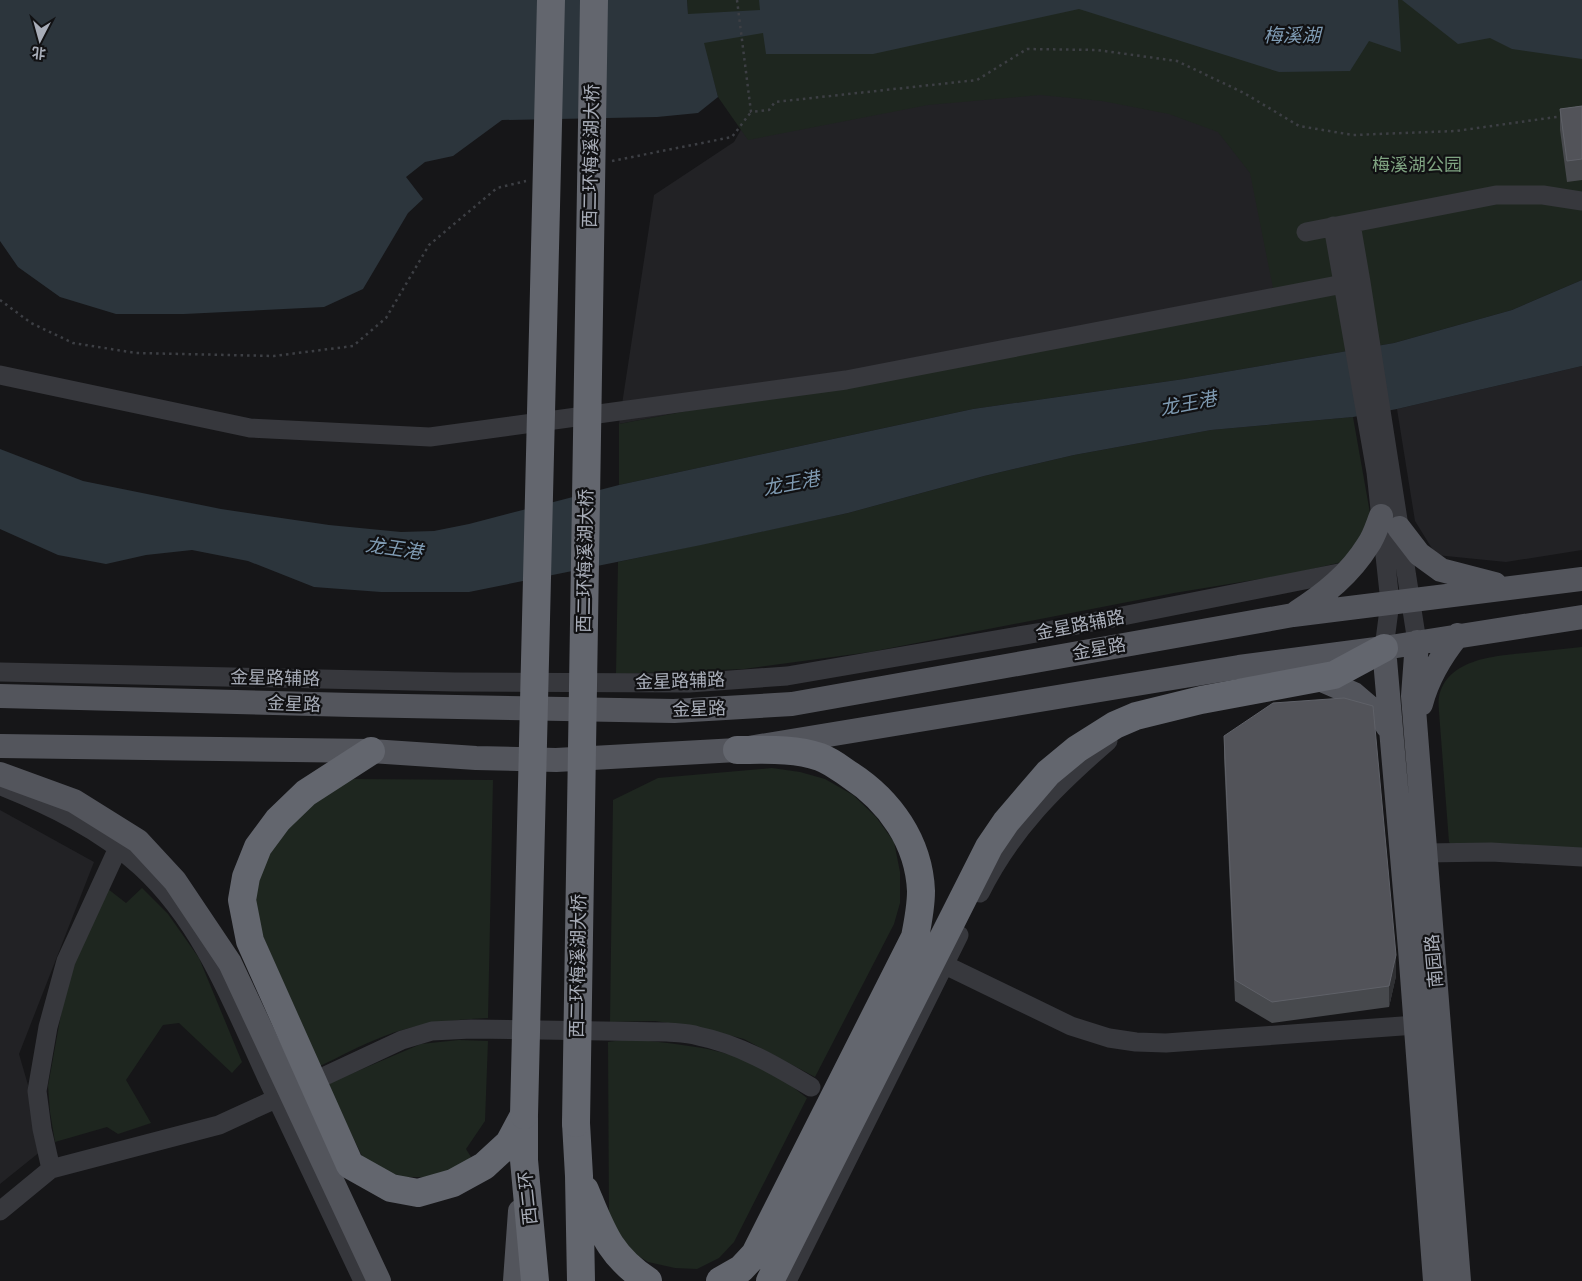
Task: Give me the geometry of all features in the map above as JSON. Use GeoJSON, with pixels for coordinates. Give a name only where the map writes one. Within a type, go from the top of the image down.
{"type":"FeatureCollection","features":[{"type":"Feature","properties":{"kind":"highway"},"geometry":{"type":"LineString","coordinates":[[371,751],[306,793],[278,820],[258,847],[246,876],[242,900],[250,941],[350,1165],[391,1188],[418,1193],[453,1183],[484,1166],[509,1143],[524,1115],[551,0]]}},
{"type":"Feature","properties":{"kind":"highway","name":"西二环梅溪湖大桥"},"geometry":{"type":"LineString","coordinates":[[579,1176],[576,1123],[594,0]]}},
{"type":"Feature","properties":{"kind":"highway"},"geometry":{"type":"LineString","coordinates":[[770,1281],[989,847],[1006,822],[1048,773],[1077,749],[1103,732],[1129,719],[1201,700],[1334,675],[1384,648]]}},
{"type":"Feature","properties":{"kind":"highway"},"geometry":{"type":"LineString","coordinates":[[720,1281],[741,1269],[755,1254],[915,937],[920,913],[921,891],[917,862],[910,841],[888,808],[868,787],[822,758],[797,751],[736,750]]}},
{"type":"Feature","properties":{"kind":"highway","name":"西二环"},"geometry":{"type":"LineString","coordinates":[[524,1115],[524,1160],[535,1281]]}},
{"type":"Feature","properties":{"kind":"highway"},"geometry":{"type":"LineString","coordinates":[[579,1176],[581,1281]]}},
{"type":"Feature","properties":{"kind":"highway"},"geometry":{"type":"LineString","coordinates":[[579,1176],[605,1238],[620,1260],[648,1281]]}},
{"type":"Feature","properties":{"kind":"main road"},"geometry":{"type":"LineString","coordinates":[[1293,615],[1322,596],[1349,571],[1390,522],[1419,554],[1441,570],[1509,588]]}},
{"type":"Feature","properties":{"kind":"main road","name":"金星路"},"geometry":{"type":"LineString","coordinates":[[0,696],[362,706],[674,711],[792,704],[1293,615],[1582,580]]}},
{"type":"Feature","properties":{"kind":"main road"},"geometry":{"type":"LineString","coordinates":[[0,746],[371,751],[476,758],[556,760],[736,750],[1239,666],[1384,648],[1582,616]]}},
{"type":"Feature","properties":{"kind":"main road"},"geometry":{"type":"LineString","coordinates":[[1415,725],[1426,686],[1441,656],[1458,635]]}},
{"type":"Feature","properties":{"kind":"main road","name":"南园路"},"geometry":{"type":"LineString","coordinates":[[1417,642],[1413,696],[1459,1281]]}},
{"type":"Feature","properties":{"kind":"main road","name":"南园路"},"geometry":{"type":"LineString","coordinates":[[1384,648],[1416,1025],[1435,1281]]}},
{"type":"Feature","properties":{"kind":"main road"},"geometry":{"type":"LineString","coordinates":[[1317,678],[1354,694],[1382,718],[1390,730]]}},
{"type":"Feature","properties":{"kind":"main road"},"geometry":{"type":"LineString","coordinates":[[0,774],[74,801],[138,840],[175,881],[230,963],[379,1281]]}},
{"type":"Feature","properties":{"kind":"main road"},"geometry":{"type":"LineString","coordinates":[[515,1281],[524,1160]]}},
{"type":"Feature","properties":{"kind":"street"},"geometry":{"type":"LineString","coordinates":[[1306,232],[1496,195],[1543,195],[1582,201]]}},
{"type":"Feature","properties":{"kind":"street"},"geometry":{"type":"LineString","coordinates":[[1342,225],[1361,282],[1400,601],[1417,642]]}},
{"type":"Feature","properties":{"kind":"street"},"geometry":{"type":"LineString","coordinates":[[1342,225],[1343,284],[1383,472]]}},
{"type":"Feature","properties":{"kind":"street"},"geometry":{"type":"LineString","coordinates":[[0,375],[250,428],[430,437],[846,380],[1343,284]]}},
{"type":"Feature","properties":{"kind":"street","name":"金星路辅路"},"geometry":{"type":"LineString","coordinates":[[0,672],[475,682],[689,683],[787,676],[1042,632],[1349,571]]}},
{"type":"Feature","properties":{"kind":"street"},"geometry":{"type":"LineString","coordinates":[[1384,648],[1400,601]]}},
{"type":"Feature","properties":{"kind":"street"},"geometry":{"type":"LineString","coordinates":[[787,1281],[862,1116],[945,965],[984,885],[1003,852],[1037,808],[1062,780],[1114,736],[1134,724],[1170,708]]}},
{"type":"Feature","properties":{"kind":"street"},"geometry":{"type":"LineString","coordinates":[[0,786],[48,805],[105,838],[142,867],[183,913],[215,966],[280,1097],[363,1281]]}},
{"type":"Feature","properties":{"kind":"street"},"geometry":{"type":"LineString","coordinates":[[51,1169],[42,1129],[37,1091],[48,1027],[66,961],[118,848]]}},
{"type":"Feature","properties":{"kind":"street"},"geometry":{"type":"LineString","coordinates":[[1424,853],[1491,852],[1582,857]]}},
{"type":"Feature","properties":{"kind":"street"},"geometry":{"type":"LineString","coordinates":[[945,965],[1071,1026],[1109,1038],[1136,1042],[1166,1042],[1416,1025]]}},
{"type":"Feature","properties":{"kind":"street"},"geometry":{"type":"LineString","coordinates":[[327,1075],[402,1040],[432,1031],[471,1029],[667,1032],[698,1036],[730,1045],[772,1063],[811,1087]]}},
{"type":"Feature","properties":{"kind":"street"},"geometry":{"type":"LineString","coordinates":[[0,1211],[51,1169],[219,1125],[280,1097]]}},
{"type":"Feature","properties":{"kind":"path"},"geometry":{"type":"LineString","coordinates":[[610,161],[732,137],[751,112],[737,0]]}},
{"type":"Feature","properties":{"kind":"path"},"geometry":{"type":"LineString","coordinates":[[751,112],[769,110],[775,102],[977,80],[1028,49],[1037,49],[1097,50],[1177,61],[1244,92],[1299,126],[1353,135],[1456,131],[1564,116]]}},
{"type":"Feature","properties":{"kind":"path"},"geometry":{"type":"LineString","coordinates":[[0,300],[31,323],[73,343],[136,353],[274,356],[353,346],[386,318],[429,245],[497,188],[535,179]]}},
{"type":"Feature","properties":{"kind":"shaded area"},"geometry":{"type":"Polygon","coordinates":[[[1089,67],[1244,93],[1276,298],[619,424],[654,195],[734,142],[751,112],[1089,67]]]}},
{"type":"Feature","properties":{"kind":"shaded area"},"geometry":{"type":"Polygon","coordinates":[[[1582,366],[1582,550],[1506,562],[1436,555],[1415,521],[1397,409],[1582,366]]]}},
{"type":"Feature","properties":{"kind":"shaded area"},"geometry":{"type":"Polygon","coordinates":[[[0,810],[94,862],[19,1054],[46,1147],[0,1184],[0,810]]]}},
{"type":"Feature","properties":{"kind":"green space","name":"梅溪湖公园"},"geometry":{"type":"Polygon","coordinates":[[[687,0],[1582,0],[1582,280],[1512,310],[1394,343],[1184,379],[973,409],[619,485],[619,424],[1275,298],[1250,173],[1218,132],[1169,114],[1102,101],[1040,95],[928,105],[748,140],[718,97],[703,43],[688,14],[687,0]]]}},
{"type":"Feature","properties":{"kind":"green space"},"geometry":{"type":"Polygon","coordinates":[[[1353,417],[1370,513],[1363,540],[1342,562],[1291,574],[1174,593],[870,652],[744,669],[616,674],[618,562],[848,513],[984,476],[1074,455],[1211,430],[1353,417]]]}},
{"type":"Feature","properties":{"kind":"green space"},"geometry":{"type":"Polygon","coordinates":[[[1582,647],[1582,852],[1453,846],[1449,842],[1439,712],[1439,697],[1444,684],[1451,675],[1462,667],[1486,658],[1582,647]]]}},
{"type":"Feature","properties":{"kind":"green space"},"geometry":{"type":"Polygon","coordinates":[[[772,768],[800,772],[825,779],[853,795],[876,817],[894,842],[900,872],[900,903],[894,924],[815,1077],[744,1039],[701,1028],[655,1021],[610,1022],[613,800],[658,778],[772,768]]]}},
{"type":"Feature","properties":{"kind":"green space"},"geometry":{"type":"Polygon","coordinates":[[[354,779],[493,780],[488,1018],[447,1021],[407,1028],[374,1040],[320,1066],[255,918],[255,892],[259,857],[309,798],[354,779]]]}},
{"type":"Feature","properties":{"kind":"green space"},"geometry":{"type":"Polygon","coordinates":[[[142,888],[168,914],[199,958],[242,1062],[232,1073],[179,1023],[163,1025],[126,1080],[151,1123],[118,1134],[107,1127],[55,1142],[48,1086],[69,970],[108,889],[126,903],[142,888]]]}},
{"type":"Feature","properties":{"kind":"green space"},"geometry":{"type":"Polygon","coordinates":[[[629,1039],[701,1048],[736,1057],[754,1063],[775,1074],[807,1098],[734,1242],[719,1258],[697,1269],[675,1268],[648,1262],[621,1245],[609,1218],[608,1042],[629,1039]]]}},
{"type":"Feature","properties":{"kind":"green space"},"geometry":{"type":"Polygon","coordinates":[[[459,1040],[488,1041],[485,1121],[466,1149],[471,1157],[465,1166],[439,1177],[405,1177],[382,1171],[362,1156],[327,1084],[421,1044],[459,1040]]]}},
{"type":"Feature","properties":{"kind":"water","name":"梅溪湖"},"geometry":{"type":"Polygon","coordinates":[[[0,0],[687,0],[688,14],[760,10],[759,0],[1398,0],[1401,52],[1369,41],[1350,71],[1279,72],[1079,9],[873,54],[766,54],[763,33],[704,43],[718,97],[698,113],[657,117],[502,120],[453,156],[425,162],[406,177],[423,199],[408,213],[363,289],[324,307],[184,314],[116,314],[60,297],[18,267],[0,241],[0,0]]]}},
{"type":"Feature","properties":{"kind":"water"},"geometry":{"type":"Polygon","coordinates":[[[1402,0],[1582,0],[1582,59],[1512,49],[1490,38],[1458,44],[1402,0]]]}},
{"type":"Feature","properties":{"kind":"water","name":"龙王港"},"geometry":{"type":"Polygon","coordinates":[[[1582,280],[1582,366],[1397,409],[1353,417],[1211,430],[1074,455],[984,476],[848,513],[469,592],[381,592],[314,587],[248,561],[192,550],[146,555],[106,564],[58,555],[0,529],[0,449],[83,481],[221,509],[329,525],[401,532],[434,531],[469,524],[619,485],[973,409],[1184,379],[1394,343],[1512,310],[1582,280]]]}},
{"type":"Feature","properties":{"kind":"building"},"geometry":{"type":"Polygon","coordinates":[[[1582,106],[1582,159],[1567,161],[1560,109],[1582,106]]]}},
{"type":"Feature","properties":{"kind":"building"},"geometry":{"type":"Polygon","coordinates":[[[1344,698],[1373,706],[1396,955],[1389,986],[1272,1002],[1235,980],[1224,736],[1273,703],[1344,698]]]}}]}
